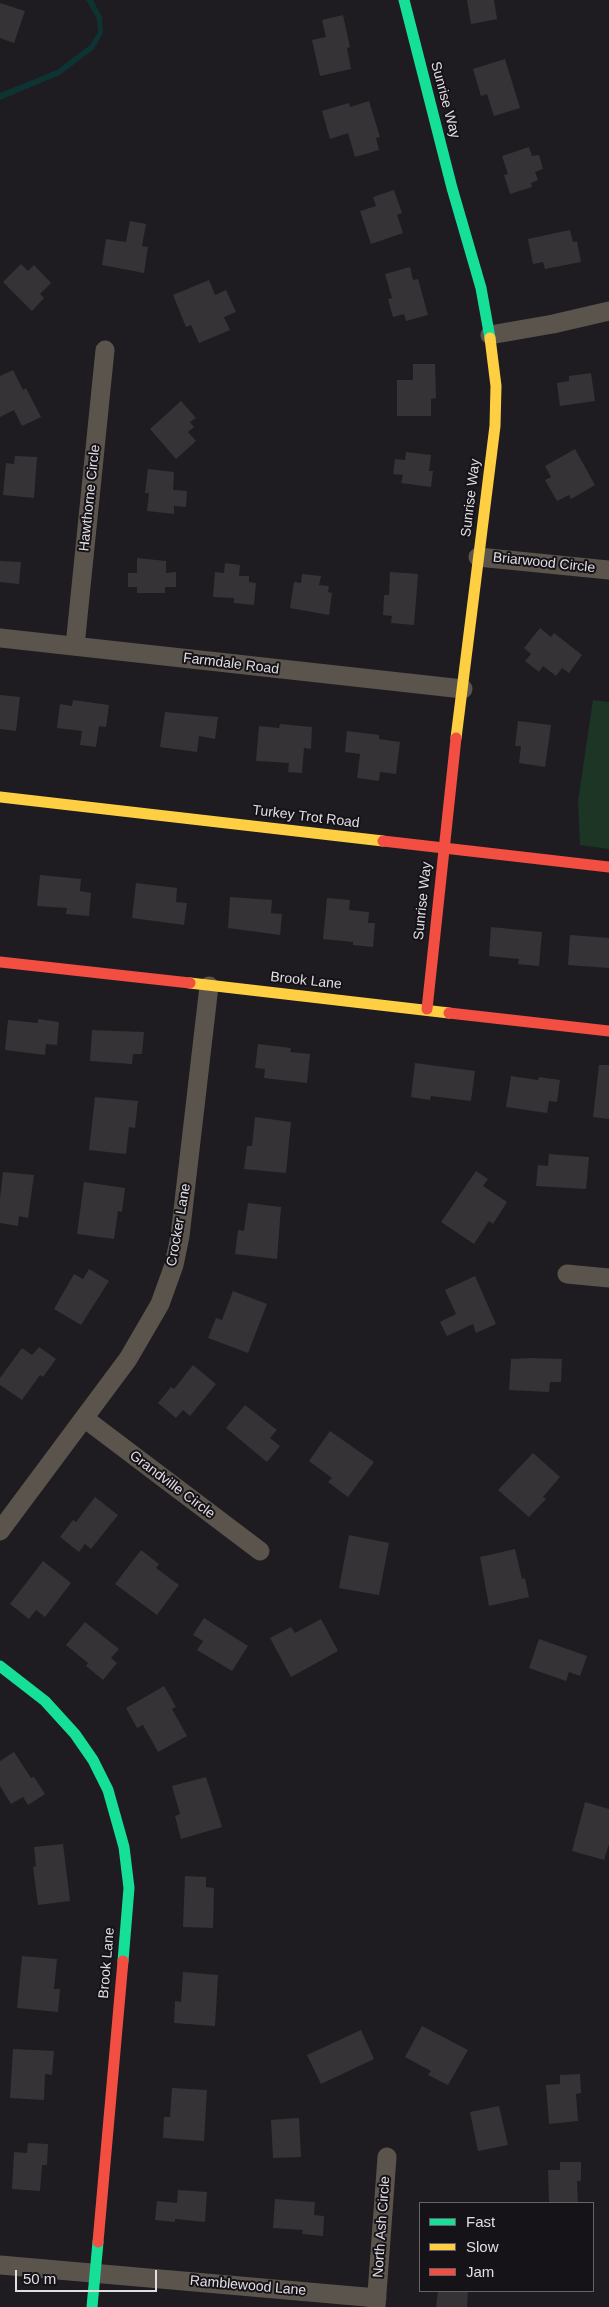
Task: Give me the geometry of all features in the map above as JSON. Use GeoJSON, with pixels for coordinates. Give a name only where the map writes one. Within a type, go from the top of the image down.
{"type":"FeatureCollection","features":[{"type":"Feature","properties":{"kind":"street","name":"Sunrise Way"},"geometry":{"type":"LineString","coordinates":[[404,0],[481,288],[490,335],[496,386],[495,426],[444,848],[427,1009]]}},
{"type":"Feature","properties":{"kind":"street"},"geometry":{"type":"LineString","coordinates":[[490,335],[553,324],[609,311]]}},
{"type":"Feature","properties":{"kind":"street","name":"Hawthorne Circle"},"geometry":{"type":"LineString","coordinates":[[75,646],[105,350]]}},
{"type":"Feature","properties":{"kind":"street","name":"Briarwood Circle"},"geometry":{"type":"LineString","coordinates":[[478,557],[609,570]]}},
{"type":"Feature","properties":{"kind":"street","name":"Farmdale Road"},"geometry":{"type":"LineString","coordinates":[[0,638],[463,689]]}},
{"type":"Feature","properties":{"kind":"street","name":"Turkey Trot Road"},"geometry":{"type":"LineString","coordinates":[[0,797],[609,867]]}},
{"type":"Feature","properties":{"kind":"street","name":"Brook Lane"},"geometry":{"type":"LineString","coordinates":[[0,962],[609,1031]]}},
{"type":"Feature","properties":{"kind":"street","name":"Crocker Lane"},"geometry":{"type":"LineString","coordinates":[[0,1532],[128,1359],[150,1324],[174,1265],[190,1162],[209,986]]}},
{"type":"Feature","properties":{"kind":"street"},"geometry":{"type":"LineString","coordinates":[[567,1274],[609,1278]]}},
{"type":"Feature","properties":{"kind":"street","name":"Grandville Circle"},"geometry":{"type":"LineString","coordinates":[[84,1418],[260,1551]]}},
{"type":"Feature","properties":{"kind":"street","name":"Brook Lane"},"geometry":{"type":"LineString","coordinates":[[0,1666],[45,1701],[75,1734],[93,1760],[108,1790],[124,1847],[129,1888],[92,2307]]}},
{"type":"Feature","properties":{"kind":"street","name":"North Ash Circle"},"geometry":{"type":"LineString","coordinates":[[376,2302],[387,2157]]}},
{"type":"Feature","properties":{"kind":"street","name":"Ramblewood Lane"},"geometry":{"type":"LineString","coordinates":[[0,2265],[94,2272],[376,2302]]}},
{"type":"Feature","properties":{"kind":"green space"},"geometry":{"type":"Polygon","coordinates":[[[593,700],[609,702],[609,849],[580,845],[578,801],[593,700]]]}},
{"type":"Feature","properties":{"kind":"water"},"geometry":{"type":"Polygon","coordinates":[[[86,0],[93,0],[102,17],[103,33],[94,49],[60,75],[0,100],[0,93],[57,70],[90,45],[98,32],[97,19],[86,0]]]}},
{"type":"Feature","properties":{"kind":"building"},"geometry":{"type":"Polygon","coordinates":[[[467,0],[494,0],[497,19],[471,24],[467,0]]]}},
{"type":"Feature","properties":{"kind":"building"},"geometry":{"type":"Polygon","coordinates":[[[0,3],[25,11],[14,43],[0,38],[0,3]]]}},
{"type":"Feature","properties":{"kind":"building"},"geometry":{"type":"Polygon","coordinates":[[[343,15],[350,47],[347,48],[351,69],[320,76],[312,40],[326,37],[322,20],[343,15]]]}},
{"type":"Feature","properties":{"kind":"building"},"geometry":{"type":"Polygon","coordinates":[[[505,59],[520,108],[494,116],[487,94],[481,96],[473,69],[505,59]]]}},
{"type":"Feature","properties":{"kind":"building"},"geometry":{"type":"Polygon","coordinates":[[[369,101],[380,137],[376,138],[379,150],[355,157],[348,133],[330,139],[322,111],[349,103],[350,107],[369,101]]]}},
{"type":"Feature","properties":{"kind":"building"},"geometry":{"type":"Polygon","coordinates":[[[529,147],[532,156],[539,155],[543,169],[535,172],[538,180],[531,183],[532,187],[510,194],[504,175],[508,174],[502,156],[529,147]]]}},
{"type":"Feature","properties":{"kind":"building"},"geometry":{"type":"Polygon","coordinates":[[[394,190],[402,213],[397,215],[403,233],[371,244],[360,211],[376,206],[373,197],[394,190]]]}},
{"type":"Feature","properties":{"kind":"building"},"geometry":{"type":"Polygon","coordinates":[[[130,221],[146,224],[142,246],[148,247],[144,273],[102,265],[106,239],[126,242],[130,221]]]}},
{"type":"Feature","properties":{"kind":"building"},"geometry":{"type":"Polygon","coordinates":[[[570,230],[573,242],[577,241],[581,262],[545,269],[543,262],[533,264],[528,239],[570,230]]]}},
{"type":"Feature","properties":{"kind":"building"},"geometry":{"type":"Polygon","coordinates":[[[21,264],[28,271],[34,265],[51,283],[40,294],[44,298],[32,311],[3,282],[21,264]]]}},
{"type":"Feature","properties":{"kind":"building"},"geometry":{"type":"Polygon","coordinates":[[[410,267],[413,280],[418,279],[428,315],[406,321],[404,314],[393,317],[388,299],[392,298],[385,274],[410,267]]]}},
{"type":"Feature","properties":{"kind":"building"},"geometry":{"type":"Polygon","coordinates":[[[209,280],[215,295],[226,290],[236,312],[224,317],[230,330],[199,343],[191,325],[186,327],[173,295],[209,280]]]}},
{"type":"Feature","properties":{"kind":"building"},"geometry":{"type":"Polygon","coordinates":[[[413,364],[435,364],[436,398],[431,399],[431,416],[397,416],[397,380],[413,380],[413,364]]]}},
{"type":"Feature","properties":{"kind":"building"},"geometry":{"type":"Polygon","coordinates":[[[13,370],[23,390],[26,388],[41,417],[22,426],[14,410],[0,417],[0,376],[13,370]]]}},
{"type":"Feature","properties":{"kind":"building"},"geometry":{"type":"Polygon","coordinates":[[[591,373],[595,401],[560,406],[557,383],[569,381],[569,376],[591,373]]]}},
{"type":"Feature","properties":{"kind":"building"},"geometry":{"type":"Polygon","coordinates":[[[181,401],[196,418],[190,422],[194,427],[188,432],[196,441],[176,459],[150,429],[181,401]]]}},
{"type":"Feature","properties":{"kind":"building"},"geometry":{"type":"Polygon","coordinates":[[[575,449],[595,485],[571,499],[569,495],[557,501],[545,480],[551,477],[545,466],[575,449]]]}},
{"type":"Feature","properties":{"kind":"building"},"geometry":{"type":"Polygon","coordinates":[[[406,452],[431,455],[429,471],[433,471],[431,487],[401,483],[403,475],[393,474],[395,459],[405,460],[406,452]]]}},
{"type":"Feature","properties":{"kind":"building"},"geometry":{"type":"Polygon","coordinates":[[[15,456],[37,457],[34,498],[3,495],[6,463],[14,464],[15,456]]]}},
{"type":"Feature","properties":{"kind":"building"},"geometry":{"type":"Polygon","coordinates":[[[148,469],[174,472],[173,490],[187,491],[186,507],[174,506],[174,514],[147,511],[149,493],[145,493],[148,469]]]}},
{"type":"Feature","properties":{"kind":"building"},"geometry":{"type":"Polygon","coordinates":[[[137,558],[166,561],[166,573],[176,572],[176,587],[165,587],[165,593],[137,593],[137,587],[128,587],[128,573],[137,573],[137,558]]]}},
{"type":"Feature","properties":{"kind":"building"},"geometry":{"type":"Polygon","coordinates":[[[0,561],[21,562],[19,584],[0,582],[0,561]]]}},
{"type":"Feature","properties":{"kind":"building"},"geometry":{"type":"Polygon","coordinates":[[[225,563],[240,565],[239,576],[249,576],[249,582],[256,583],[254,605],[234,603],[234,598],[213,597],[215,572],[224,573],[225,563]]]}},
{"type":"Feature","properties":{"kind":"building"},"geometry":{"type":"Polygon","coordinates":[[[390,572],[418,574],[414,625],[391,623],[392,616],[383,615],[384,595],[389,595],[390,572]]]}},
{"type":"Feature","properties":{"kind":"building"},"geometry":{"type":"Polygon","coordinates":[[[302,574],[321,576],[319,585],[329,586],[328,592],[332,593],[329,615],[290,608],[294,582],[301,583],[302,574]]]}},
{"type":"Feature","properties":{"kind":"building"},"geometry":{"type":"Polygon","coordinates":[[[540,628],[551,637],[554,633],[582,655],[569,673],[562,668],[556,676],[543,666],[539,672],[525,661],[531,654],[524,648],[540,628]]]}},
{"type":"Feature","properties":{"kind":"building"},"geometry":{"type":"Polygon","coordinates":[[[0,695],[20,697],[16,731],[0,729],[0,695]]]}},
{"type":"Feature","properties":{"kind":"building"},"geometry":{"type":"Polygon","coordinates":[[[73,700],[109,705],[106,727],[99,726],[96,747],[80,745],[82,731],[57,728],[60,704],[72,706],[73,700]]]}},
{"type":"Feature","properties":{"kind":"building"},"geometry":{"type":"Polygon","coordinates":[[[165,712],[218,717],[215,739],[199,736],[197,752],[160,747],[165,712]]]}},
{"type":"Feature","properties":{"kind":"building"},"geometry":{"type":"Polygon","coordinates":[[[518,721],[551,725],[545,767],[519,763],[521,746],[515,746],[518,721]]]}},
{"type":"Feature","properties":{"kind":"building"},"geometry":{"type":"Polygon","coordinates":[[[280,724],[312,727],[311,749],[304,748],[302,773],[288,772],[289,763],[256,761],[259,726],[279,728],[280,724]]]}},
{"type":"Feature","properties":{"kind":"building"},"geometry":{"type":"Polygon","coordinates":[[[347,731],[379,735],[379,739],[400,742],[396,774],[380,772],[379,781],[357,778],[360,754],[345,752],[347,731]]]}},
{"type":"Feature","properties":{"kind":"building"},"geometry":{"type":"Polygon","coordinates":[[[40,875],[81,879],[80,891],[91,893],[89,916],[66,914],[67,908],[37,906],[40,875]]]}},
{"type":"Feature","properties":{"kind":"building"},"geometry":{"type":"Polygon","coordinates":[[[136,883],[177,888],[176,902],[187,903],[184,925],[132,918],[136,883]]]}},
{"type":"Feature","properties":{"kind":"building"},"geometry":{"type":"Polygon","coordinates":[[[230,897],[272,900],[271,913],[282,914],[280,935],[228,928],[230,897]]]}},
{"type":"Feature","properties":{"kind":"building"},"geometry":{"type":"Polygon","coordinates":[[[327,898],[350,900],[349,910],[369,912],[368,923],[375,923],[373,947],[353,945],[353,942],[323,939],[327,898]]]}},
{"type":"Feature","properties":{"kind":"building"},"geometry":{"type":"Polygon","coordinates":[[[491,927],[542,932],[539,966],[518,964],[519,959],[489,956],[491,927]]]}},
{"type":"Feature","properties":{"kind":"building"},"geometry":{"type":"Polygon","coordinates":[[[570,935],[609,938],[609,968],[568,965],[570,935]]]}},
{"type":"Feature","properties":{"kind":"building"},"geometry":{"type":"Polygon","coordinates":[[[38,1019],[59,1022],[57,1045],[46,1044],[45,1055],[5,1050],[8,1020],[38,1023],[38,1019]]]}},
{"type":"Feature","properties":{"kind":"building"},"geometry":{"type":"Polygon","coordinates":[[[92,1030],[144,1032],[142,1054],[133,1054],[132,1064],[90,1061],[92,1030]]]}},
{"type":"Feature","properties":{"kind":"building"},"geometry":{"type":"Polygon","coordinates":[[[258,1044],[291,1048],[290,1052],[310,1054],[307,1083],[264,1078],[265,1069],[255,1068],[258,1044]]]}},
{"type":"Feature","properties":{"kind":"building"},"geometry":{"type":"Polygon","coordinates":[[[415,1063],[475,1071],[471,1101],[431,1096],[430,1100],[411,1097],[415,1063]]]}},
{"type":"Feature","properties":{"kind":"building"},"geometry":{"type":"Polygon","coordinates":[[[599,1065],[609,1065],[609,1119],[593,1117],[599,1065]]]}},
{"type":"Feature","properties":{"kind":"building"},"geometry":{"type":"Polygon","coordinates":[[[511,1076],[538,1080],[539,1077],[560,1080],[557,1102],[549,1101],[547,1113],[506,1107],[511,1076]]]}},
{"type":"Feature","properties":{"kind":"building"},"geometry":{"type":"Polygon","coordinates":[[[95,1097],[138,1101],[135,1128],[129,1127],[126,1154],[89,1150],[95,1097]]]}},
{"type":"Feature","properties":{"kind":"building"},"geometry":{"type":"Polygon","coordinates":[[[255,1117],[291,1122],[286,1173],[244,1169],[247,1146],[252,1146],[255,1117]]]}},
{"type":"Feature","properties":{"kind":"building"},"geometry":{"type":"Polygon","coordinates":[[[549,1154],[589,1157],[586,1189],[536,1186],[538,1165],[548,1166],[549,1154]]]}},
{"type":"Feature","properties":{"kind":"building"},"geometry":{"type":"Polygon","coordinates":[[[476,1171],[488,1179],[483,1186],[507,1202],[493,1224],[489,1221],[474,1244],[441,1222],[476,1171]]]}},
{"type":"Feature","properties":{"kind":"building"},"geometry":{"type":"Polygon","coordinates":[[[3,1172],[34,1175],[28,1218],[19,1216],[18,1226],[0,1223],[3,1172]]]}},
{"type":"Feature","properties":{"kind":"building"},"geometry":{"type":"Polygon","coordinates":[[[84,1182],[125,1188],[122,1212],[118,1211],[114,1239],[77,1234],[84,1182]]]}},
{"type":"Feature","properties":{"kind":"building"},"geometry":{"type":"Polygon","coordinates":[[[248,1203],[281,1207],[277,1259],[235,1254],[238,1230],[244,1231],[248,1203]]]}},
{"type":"Feature","properties":{"kind":"building"},"geometry":{"type":"Polygon","coordinates":[[[89,1269],[109,1281],[81,1325],[54,1309],[74,1274],[83,1279],[89,1269]]]}},
{"type":"Feature","properties":{"kind":"building"},"geometry":{"type":"Polygon","coordinates":[[[475,1276],[496,1324],[476,1333],[473,1324],[447,1336],[440,1322],[456,1314],[445,1290],[475,1276]]]}},
{"type":"Feature","properties":{"kind":"building"},"geometry":{"type":"Polygon","coordinates":[[[233,1291],[267,1304],[248,1353],[208,1338],[216,1318],[222,1320],[233,1291]]]}},
{"type":"Feature","properties":{"kind":"building"},"geometry":{"type":"Polygon","coordinates":[[[39,1347],[56,1359],[43,1377],[40,1375],[22,1400],[0,1385],[0,1378],[22,1348],[32,1355],[39,1347]]]}},
{"type":"Feature","properties":{"kind":"building"},"geometry":{"type":"Polygon","coordinates":[[[511,1359],[562,1359],[561,1382],[550,1382],[549,1392],[509,1390],[511,1359]]]}},
{"type":"Feature","properties":{"kind":"building"},"geometry":{"type":"Polygon","coordinates":[[[193,1365],[216,1384],[190,1416],[183,1410],[176,1418],[158,1403],[171,1387],[174,1389],[193,1365]]]}},
{"type":"Feature","properties":{"kind":"building"},"geometry":{"type":"Polygon","coordinates":[[[245,1405],[277,1430],[270,1438],[280,1446],[267,1462],[226,1428],[245,1405]]]}},
{"type":"Feature","properties":{"kind":"building"},"geometry":{"type":"Polygon","coordinates":[[[330,1431],[374,1462],[348,1497],[328,1482],[332,1478],[309,1461],[330,1431]]]}},
{"type":"Feature","properties":{"kind":"building"},"geometry":{"type":"Polygon","coordinates":[[[533,1453],[560,1477],[543,1497],[546,1499],[529,1517],[498,1490],[533,1453]]]}},
{"type":"Feature","properties":{"kind":"building"},"geometry":{"type":"Polygon","coordinates":[[[95,1497],[118,1515],[91,1549],[85,1544],[79,1552],[60,1537],[73,1520],[76,1522],[95,1497]]]}},
{"type":"Feature","properties":{"kind":"building"},"geometry":{"type":"Polygon","coordinates":[[[349,1535],[389,1543],[379,1595],[339,1588],[349,1535]]]}},
{"type":"Feature","properties":{"kind":"building"},"geometry":{"type":"Polygon","coordinates":[[[515,1549],[522,1579],[525,1578],[529,1597],[489,1606],[480,1557],[515,1549]]]}},
{"type":"Feature","properties":{"kind":"building"},"geometry":{"type":"Polygon","coordinates":[[[141,1550],[159,1564],[156,1568],[179,1585],[157,1615],[115,1584],[141,1550]]]}},
{"type":"Feature","properties":{"kind":"building"},"geometry":{"type":"Polygon","coordinates":[[[43,1561],[71,1583],[45,1617],[36,1610],[29,1619],[10,1604],[43,1561]]]}},
{"type":"Feature","properties":{"kind":"building"},"geometry":{"type":"Polygon","coordinates":[[[204,1618],[248,1646],[232,1671],[197,1650],[203,1641],[193,1635],[204,1618]]]}},
{"type":"Feature","properties":{"kind":"building"},"geometry":{"type":"Polygon","coordinates":[[[321,1619],[338,1651],[291,1677],[270,1638],[291,1627],[295,1633],[321,1619]]]}},
{"type":"Feature","properties":{"kind":"building"},"geometry":{"type":"Polygon","coordinates":[[[85,1622],[119,1649],[111,1658],[117,1663],[103,1680],[86,1666],[88,1663],[66,1645],[85,1622]]]}},
{"type":"Feature","properties":{"kind":"building"},"geometry":{"type":"Polygon","coordinates":[[[539,1639],[587,1656],[580,1676],[569,1672],[566,1681],[529,1668],[539,1639]]]}},
{"type":"Feature","properties":{"kind":"building"},"geometry":{"type":"Polygon","coordinates":[[[164,1686],[176,1707],[172,1709],[187,1736],[158,1752],[143,1725],[137,1728],[126,1708],[164,1686]]]}},
{"type":"Feature","properties":{"kind":"building"},"geometry":{"type":"Polygon","coordinates":[[[14,1752],[31,1778],[34,1777],[45,1794],[28,1805],[23,1797],[11,1804],[0,1786],[0,1761],[14,1752]]]}},
{"type":"Feature","properties":{"kind":"building"},"geometry":{"type":"Polygon","coordinates":[[[206,1777],[222,1827],[181,1839],[175,1816],[180,1814],[172,1786],[206,1777]]]}},
{"type":"Feature","properties":{"kind":"building"},"geometry":{"type":"Polygon","coordinates":[[[585,1802],[609,1809],[609,1844],[604,1860],[572,1851],[585,1802]]]}},
{"type":"Feature","properties":{"kind":"building"},"geometry":{"type":"Polygon","coordinates":[[[63,1844],[70,1901],[38,1905],[33,1867],[36,1866],[34,1847],[63,1844]]]}},
{"type":"Feature","properties":{"kind":"building"},"geometry":{"type":"Polygon","coordinates":[[[185,1876],[206,1877],[206,1887],[214,1888],[213,1928],[183,1927],[185,1876]]]}},
{"type":"Feature","properties":{"kind":"building"},"geometry":{"type":"Polygon","coordinates":[[[22,1956],[57,1959],[54,1989],[60,1989],[58,2012],[17,2008],[22,1956]]]}},
{"type":"Feature","properties":{"kind":"building"},"geometry":{"type":"Polygon","coordinates":[[[183,1972],[218,1975],[215,2026],[174,2023],[175,2001],[181,2002],[183,1972]]]}},
{"type":"Feature","properties":{"kind":"building"},"geometry":{"type":"Polygon","coordinates":[[[422,2026],[468,2050],[448,2085],[428,2075],[431,2071],[405,2057],[422,2026]]]}},
{"type":"Feature","properties":{"kind":"building"},"geometry":{"type":"Polygon","coordinates":[[[361,2030],[374,2059],[321,2084],[307,2055],[361,2030]]]}},
{"type":"Feature","properties":{"kind":"building"},"geometry":{"type":"Polygon","coordinates":[[[13,2049],[54,2051],[52,2075],[45,2074],[44,2100],[10,2098],[13,2049]]]}},
{"type":"Feature","properties":{"kind":"building"},"geometry":{"type":"Polygon","coordinates":[[[580,2074],[581,2093],[576,2094],[578,2121],[549,2124],[546,2085],[560,2084],[560,2075],[580,2074]]]}},
{"type":"Feature","properties":{"kind":"building"},"geometry":{"type":"Polygon","coordinates":[[[172,2088],[207,2090],[204,2141],[163,2138],[164,2117],[170,2117],[172,2088]]]}},
{"type":"Feature","properties":{"kind":"building"},"geometry":{"type":"Polygon","coordinates":[[[499,2106],[508,2145],[478,2151],[470,2112],[499,2106]]]}},
{"type":"Feature","properties":{"kind":"building"},"geometry":{"type":"Polygon","coordinates":[[[299,2118],[301,2157],[273,2158],[271,2120],[299,2118]]]}},
{"type":"Feature","properties":{"kind":"building"},"geometry":{"type":"Polygon","coordinates":[[[28,2143],[48,2144],[47,2165],[42,2165],[40,2191],[12,2189],[14,2152],[27,2153],[28,2143]]]}},
{"type":"Feature","properties":{"kind":"building"},"geometry":{"type":"Polygon","coordinates":[[[560,2162],[581,2162],[581,2181],[577,2181],[578,2202],[549,2202],[548,2170],[560,2170],[560,2162]]]}},
{"type":"Feature","properties":{"kind":"building"},"geometry":{"type":"Polygon","coordinates":[[[178,2190],[207,2192],[205,2222],[175,2219],[175,2222],[155,2220],[157,2201],[177,2203],[178,2190]]]}},
{"type":"Feature","properties":{"kind":"building"},"geometry":{"type":"Polygon","coordinates":[[[275,2199],[315,2202],[314,2215],[324,2216],[323,2236],[302,2234],[303,2230],[273,2228],[275,2199]]]}},
{"type":"Feature","properties":{"kind":"building"},"geometry":{"type":"Polygon","coordinates":[[[438,2292],[468,2292],[467,2307],[436,2307],[438,2292]]]}},
{"type":"Feature","properties":{"kind":"traffic: fast"},"geometry":{"type":"LineString","coordinates":[[404,0],[452,188],[481,288],[490,338]]}},
{"type":"Feature","properties":{"kind":"traffic: fast"},"geometry":{"type":"LineString","coordinates":[[0,1666],[45,1701],[75,1734],[93,1760],[108,1790],[124,1847],[129,1888],[123,1961]]}},
{"type":"Feature","properties":{"kind":"traffic: fast"},"geometry":{"type":"LineString","coordinates":[[92,2307],[98,2242]]}},
{"type":"Feature","properties":{"kind":"traffic: slow"},"geometry":{"type":"LineString","coordinates":[[456,738],[495,426],[496,386],[490,338]]}},
{"type":"Feature","properties":{"kind":"traffic: slow"},"geometry":{"type":"LineString","coordinates":[[0,797],[383,841]]}},
{"type":"Feature","properties":{"kind":"traffic: slow"},"geometry":{"type":"LineString","coordinates":[[190,983],[449,1013]]}},
{"type":"Feature","properties":{"kind":"traffic: jam"},"geometry":{"type":"LineString","coordinates":[[427,1009],[456,738]]}},
{"type":"Feature","properties":{"kind":"traffic: jam"},"geometry":{"type":"LineString","coordinates":[[383,841],[609,867]]}},
{"type":"Feature","properties":{"kind":"traffic: jam"},"geometry":{"type":"LineString","coordinates":[[0,962],[190,983]]}},
{"type":"Feature","properties":{"kind":"traffic: jam"},"geometry":{"type":"LineString","coordinates":[[449,1013],[609,1031]]}},
{"type":"Feature","properties":{"kind":"traffic: jam"},"geometry":{"type":"LineString","coordinates":[[98,2242],[123,1961]]}}]}
